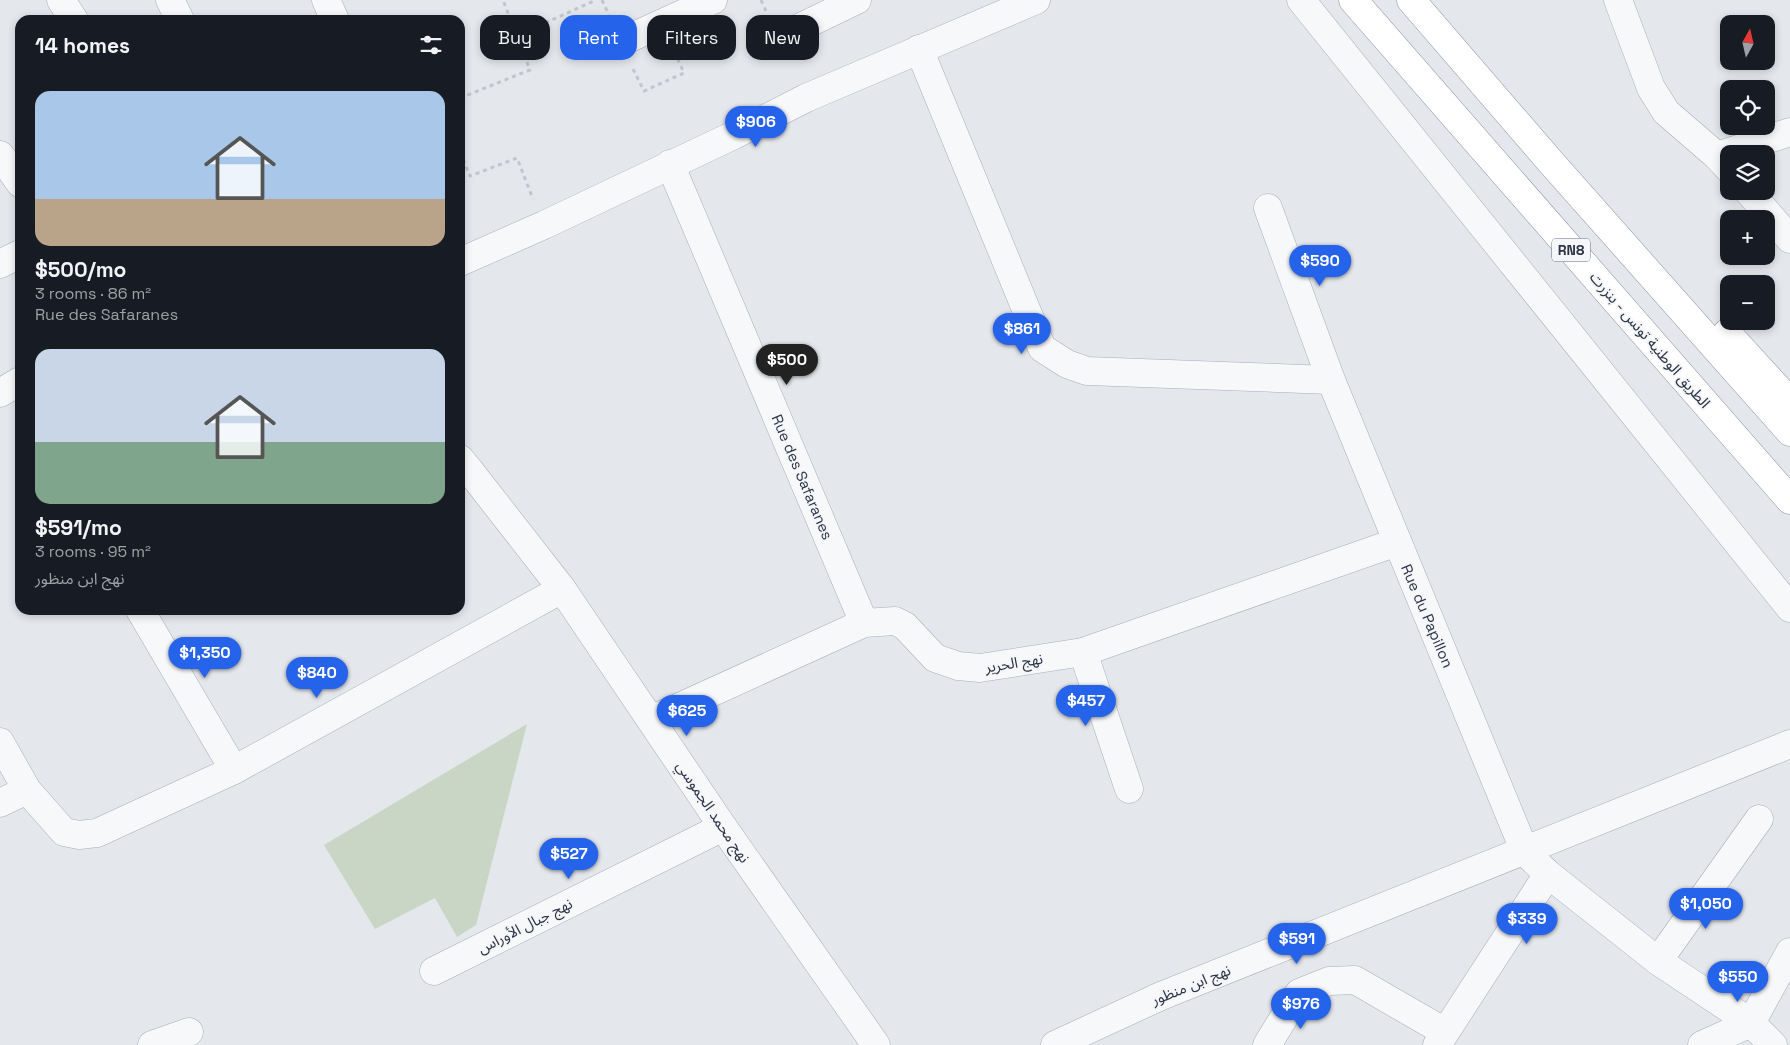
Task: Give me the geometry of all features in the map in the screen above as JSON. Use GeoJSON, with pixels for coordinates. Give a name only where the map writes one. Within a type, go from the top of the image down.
{"type":"FeatureCollection","features":[{"type":"Feature","properties":{"kind":"highway","name":"الطريق الوطنية تونس - بنزرت"},"geometry":{"type":"LineString","coordinates":[[1353,0],[1790,500]]}},
{"type":"Feature","properties":{"kind":"highway","name":"RN8"},"geometry":{"type":"LineString","coordinates":[[1411,0],[1549,160],[1790,432]]}},
{"type":"Feature","properties":{"kind":"highway","name":"RN8"},"geometry":{"type":"LineString","coordinates":[[1549,160],[1643,242],[1790,402]]}},
{"type":"Feature","properties":{"kind":"highway","name":"RN8"},"geometry":{"type":"LineString","coordinates":[[1767,376],[1790,398]]}},
{"type":"Feature","properties":{"kind":"street"},"geometry":{"type":"LineString","coordinates":[[61,0],[71,15]]}},
{"type":"Feature","properties":{"kind":"street"},"geometry":{"type":"LineString","coordinates":[[170,0],[178,15]]}},
{"type":"Feature","properties":{"kind":"street"},"geometry":{"type":"LineString","coordinates":[[637,35],[712,0]]}},
{"type":"Feature","properties":{"kind":"street"},"geometry":{"type":"LineString","coordinates":[[819,18],[857,0]]}},
{"type":"Feature","properties":{"kind":"street"},"geometry":{"type":"LineString","coordinates":[[465,260],[544,225],[734,135],[806,98],[1036,0]]}},
{"type":"Feature","properties":{"kind":"street"},"geometry":{"type":"LineString","coordinates":[[1301,0],[1790,608]]}},
{"type":"Feature","properties":{"kind":"street"},"geometry":{"type":"LineString","coordinates":[[1618,0],[1651,88],[1666,112],[1720,160]]}},
{"type":"Feature","properties":{"kind":"street"},"geometry":{"type":"LineString","coordinates":[[919,49],[1042,348],[1067,364],[1087,371],[1331,380]]}},
{"type":"Feature","properties":{"kind":"street"},"geometry":{"type":"LineString","coordinates":[[1762,145],[1790,132]]}},
{"type":"Feature","properties":{"kind":"street"},"geometry":{"type":"LineString","coordinates":[[0,155],[15,176]]}},
{"type":"Feature","properties":{"kind":"street","name":"Rue des Safaranes"},"geometry":{"type":"LineString","coordinates":[[670,164],[864,623]]}},
{"type":"Feature","properties":{"kind":"street"},"geometry":{"type":"LineString","coordinates":[[1756,200],[1790,239]]}},
{"type":"Feature","properties":{"kind":"street","name":"Rue du Papillon"},"geometry":{"type":"LineString","coordinates":[[1268,208],[1331,380],[1525,852]]}},
{"type":"Feature","properties":{"kind":"street"},"geometry":{"type":"LineString","coordinates":[[0,264],[15,256]]}},
{"type":"Feature","properties":{"kind":"street"},"geometry":{"type":"LineString","coordinates":[[0,394],[15,384]]}},
{"type":"Feature","properties":{"kind":"street","name":"نهج محمد الجموسي"},"geometry":{"type":"LineString","coordinates":[[465,466],[562,589],[723,827],[876,1045]]}},
{"type":"Feature","properties":{"kind":"street","name":"نهج الحرير"},"geometry":{"type":"LineString","coordinates":[[650,720],[864,623],[895,621],[905,626],[935,658],[958,666],[980,668],[1083,652],[1397,542]]}},
{"type":"Feature","properties":{"kind":"street"},"geometry":{"type":"LineString","coordinates":[[0,742],[27,790],[64,832],[79,835],[97,833],[234,770],[562,589]]}},
{"type":"Feature","properties":{"kind":"street"},"geometry":{"type":"LineString","coordinates":[[143,615],[234,770]]}},
{"type":"Feature","properties":{"kind":"street"},"geometry":{"type":"LineString","coordinates":[[1083,652],[1129,789]]}},
{"type":"Feature","properties":{"kind":"street","name":"نهج ابن منظور"},"geometry":{"type":"LineString","coordinates":[[1055,1045],[1161,996],[1525,852],[1790,744]]}},
{"type":"Feature","properties":{"kind":"street"},"geometry":{"type":"LineString","coordinates":[[0,803],[27,790]]}},
{"type":"Feature","properties":{"kind":"street"},"geometry":{"type":"LineString","coordinates":[[1658,961],[1759,819]]}},
{"type":"Feature","properties":{"kind":"street","name":"نهج جبال الأوراس"},"geometry":{"type":"LineString","coordinates":[[434,971],[723,827]]}},
{"type":"Feature","properties":{"kind":"street"},"geometry":{"type":"LineString","coordinates":[[1525,852],[1548,874],[1658,961],[1751,1023],[1773,1045]]}},
{"type":"Feature","properties":{"kind":"street"},"geometry":{"type":"LineString","coordinates":[[1267,1045],[1299,993],[1329,981],[1355,980],[1441,1038],[1548,874]]}},
{"type":"Feature","properties":{"kind":"street"},"geometry":{"type":"LineString","coordinates":[[1702,1045],[1751,1023],[1790,952]]}},
{"type":"Feature","properties":{"kind":"street"},"geometry":{"type":"LineString","coordinates":[[152,1045],[189,1032]]}},
{"type":"Feature","properties":{"kind":"path"},"geometry":{"type":"LineString","coordinates":[[503,0],[508,15]]}},
{"type":"Feature","properties":{"kind":"path"},"geometry":{"type":"LineString","coordinates":[[550,21],[596,0]]}},
{"type":"Feature","properties":{"kind":"path"},"geometry":{"type":"LineString","coordinates":[[465,96],[530,70],[526,60]]}},
{"type":"Feature","properties":{"kind":"path"},"geometry":{"type":"LineString","coordinates":[[465,164],[470,176],[518,158],[544,225]]}},
{"type":"Feature","properties":{"kind":"green space"},"geometry":{"type":"Polygon","coordinates":[[[527,724],[476,925],[457,937],[435,898],[375,929],[324,845],[527,724]]]}}]}
